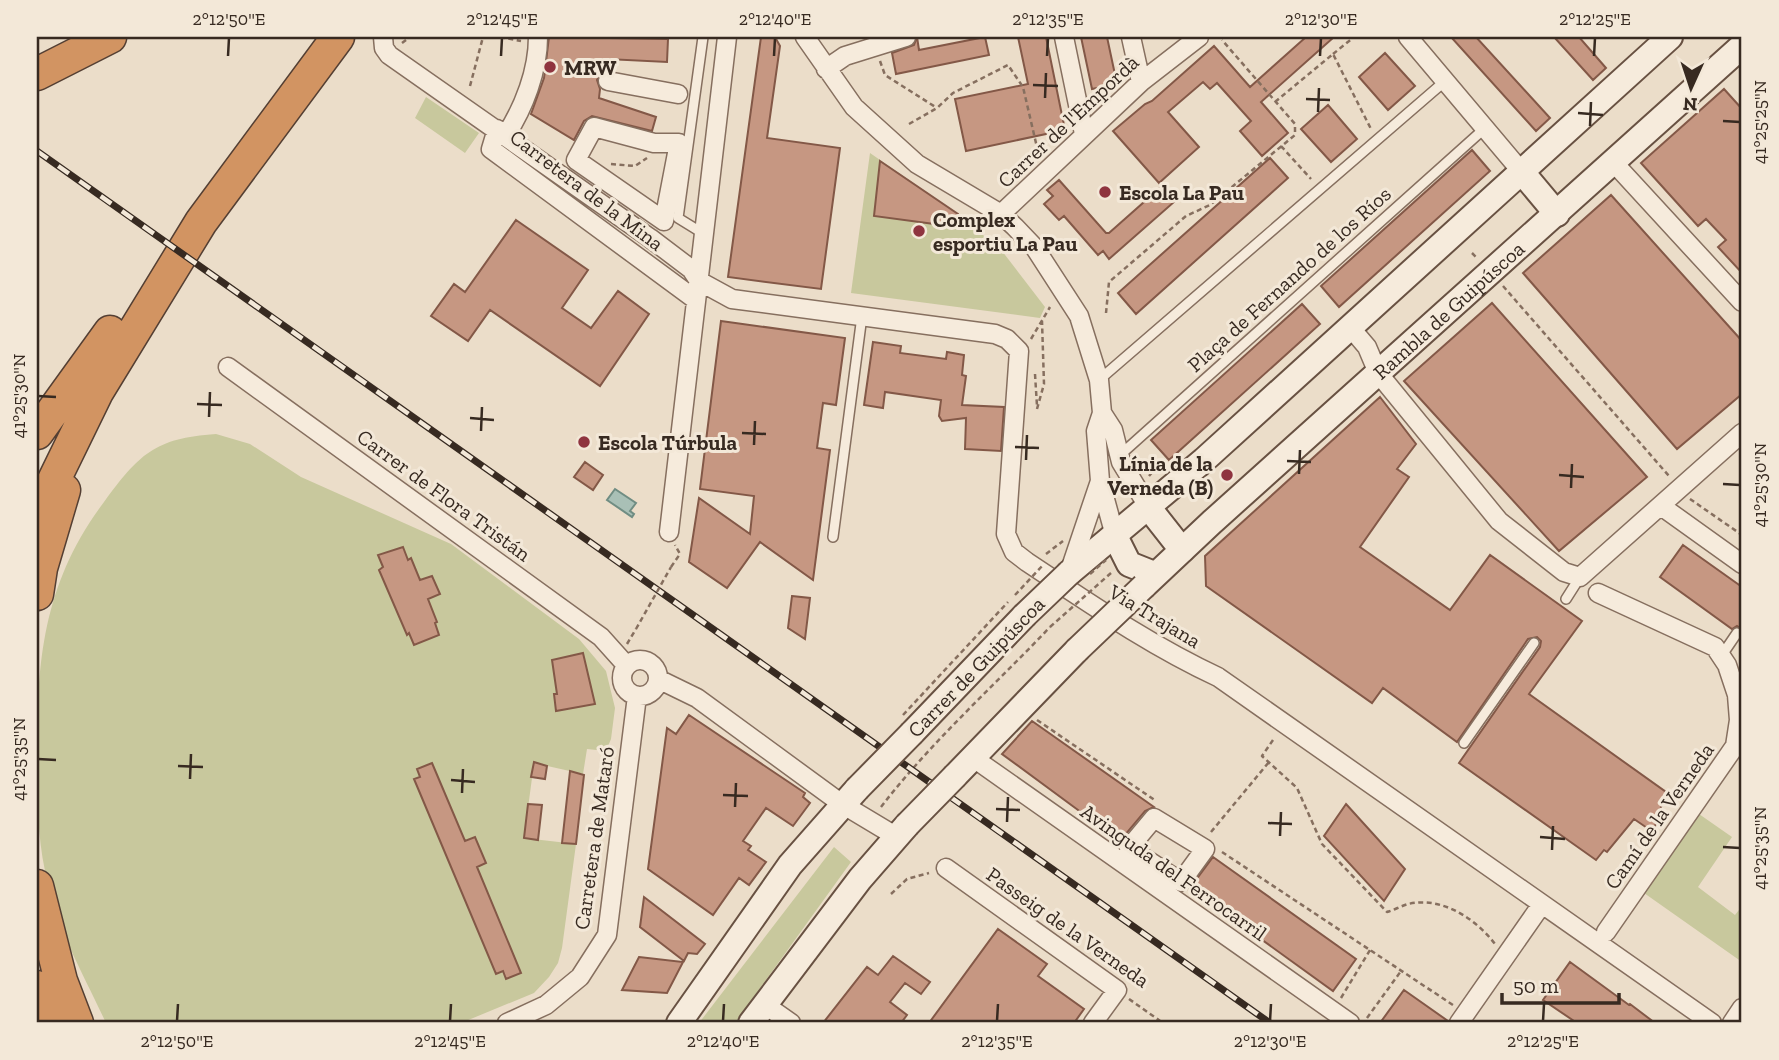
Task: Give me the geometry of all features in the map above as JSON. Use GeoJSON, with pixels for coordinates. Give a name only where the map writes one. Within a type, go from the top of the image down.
{"type":"FeatureCollection","features":[{"type":"Feature","properties":{"kind":"highway"},"geometry":{"type":"LineString","coordinates":[[37,74],[73,47],[94,37]]}},
{"type":"Feature","properties":{"kind":"highway"},"geometry":{"type":"LineString","coordinates":[[37,57],[110,37]]}},
{"type":"Feature","properties":{"kind":"highway"},"geometry":{"type":"LineString","coordinates":[[37,433],[258,124],[324,37]]}},
{"type":"Feature","properties":{"kind":"highway"},"geometry":{"type":"LineString","coordinates":[[37,516],[96,392],[201,222],[338,37]]}},
{"type":"Feature","properties":{"kind":"highway"},"geometry":{"type":"LineString","coordinates":[[37,594],[41,568],[67,481],[80,449],[169,283],[241,167],[258,124]]}},
{"type":"Feature","properties":{"kind":"highway"},"geometry":{"type":"LineString","coordinates":[[37,886],[61,981],[77,1023]]}},
{"type":"Feature","properties":{"kind":"highway"},"geometry":{"type":"LineString","coordinates":[[37,987],[54,1023]]}},
{"type":"Feature","properties":{"kind":"street"},"geometry":{"type":"LineString","coordinates":[[383,37],[384,48],[396,49]]}},
{"type":"Feature","properties":{"kind":"street"},"geometry":{"type":"LineString","coordinates":[[669,533],[726,37]]}},
{"type":"Feature","properties":{"kind":"street"},"geometry":{"type":"LineString","coordinates":[[791,1023],[757,1014],[860,879],[972,757],[1149,580],[1129,564],[1115,536],[1100,481],[1096,431],[1102,413],[1099,380],[1079,316],[1035,248],[1001,214],[916,164],[854,107],[804,37]]}},
{"type":"Feature","properties":{"kind":"street"},"geometry":{"type":"LineString","coordinates":[[825,69],[845,56],[905,37]]}},
{"type":"Feature","properties":{"kind":"street"},"geometry":{"type":"LineString","coordinates":[[1064,37],[1084,134]]}},
{"type":"Feature","properties":{"kind":"street"},"geometry":{"type":"LineString","coordinates":[[1131,37],[1140,82]]}},
{"type":"Feature","properties":{"kind":"street","name":"Carrer de l'Empordà"},"geometry":{"type":"LineString","coordinates":[[1001,214],[1140,82],[1199,37]]}},
{"type":"Feature","properties":{"kind":"street"},"geometry":{"type":"LineString","coordinates":[[1408,37],[1557,214]]}},
{"type":"Feature","properties":{"kind":"street"},"geometry":{"type":"LineString","coordinates":[[1115,536],[1670,37]]}},
{"type":"Feature","properties":{"kind":"street"},"geometry":{"type":"LineString","coordinates":[[501,132],[515,120],[527,93],[538,41]]}},
{"type":"Feature","properties":{"kind":"street","name":"Rambla de Guipúscoa"},"geometry":{"type":"LineString","coordinates":[[1149,580],[1385,383],[1557,214],[1742,46]]}},
{"type":"Feature","properties":{"kind":"street","name":"Carretera de la Mina"},"geometry":{"type":"LineString","coordinates":[[396,49],[501,132],[491,149],[696,300]]}},
{"type":"Feature","properties":{"kind":"street"},"geometry":{"type":"LineString","coordinates":[[608,80],[678,94]]}},
{"type":"Feature","properties":{"kind":"street"},"geometry":{"type":"LineString","coordinates":[[594,127],[654,143],[670,143],[680,143],[664,221],[576,160],[594,127]]}},
{"type":"Feature","properties":{"kind":"street","name":"Via Trajana"},"geometry":{"type":"LineString","coordinates":[[501,132],[677,258],[691,269],[699,281],[732,299],[995,334],[1007,339],[1019,351],[1006,534],[1014,552],[1133,631],[1218,677],[1712,1023]]}},
{"type":"Feature","properties":{"kind":"street"},"geometry":{"type":"LineString","coordinates":[[1614,163],[1742,302]]}},
{"type":"Feature","properties":{"kind":"street","name":"Carretera de la Mina"},"geometry":{"type":"LineString","coordinates":[[673,284],[677,258]]}},
{"type":"Feature","properties":{"kind":"street"},"geometry":{"type":"LineString","coordinates":[[1350,327],[1367,347],[1385,383],[1499,521],[1564,572],[1580,577],[1742,433]]}},
{"type":"Feature","properties":{"kind":"street","name":"Carrer de Flora Tristán"},"geometry":{"type":"LineString","coordinates":[[228,368],[601,637],[627,666]]}},
{"type":"Feature","properties":{"kind":"street"},"geometry":{"type":"LineString","coordinates":[[1102,413],[1114,430],[1119,456],[1142,499],[1182,551]]}},
{"type":"Feature","properties":{"kind":"street"},"geometry":{"type":"LineString","coordinates":[[1075,555],[1100,481]]}},
{"type":"Feature","properties":{"kind":"street"},"geometry":{"type":"LineString","coordinates":[[1661,506],[1742,564]]}},
{"type":"Feature","properties":{"kind":"street","name":"Carrer de Guipúscoa"},"geometry":{"type":"LineString","coordinates":[[679,1023],[790,865],[906,725],[1024,617],[1075,555],[1115,536]]}},
{"type":"Feature","properties":{"kind":"street"},"geometry":{"type":"LineString","coordinates":[[1598,593],[1715,647],[1721,655]]}},
{"type":"Feature","properties":{"kind":"street","name":"Camí de la Verneda"},"geometry":{"type":"LineString","coordinates":[[1606,932],[1735,746],[1739,720],[1737,695],[1721,655]]}},
{"type":"Feature","properties":{"kind":"street"},"geometry":{"type":"LineString","coordinates":[[658,678],[652,691],[637,696],[628,691],[623,683],[627,666],[636,661],[646,662],[654,667],[658,678],[697,698],[902,831]]}},
{"type":"Feature","properties":{"kind":"street","name":"Carretera de Mataró"},"geometry":{"type":"LineString","coordinates":[[507,1023],[546,1005],[580,977],[607,935],[637,696]]}},
{"type":"Feature","properties":{"kind":"street","name":"Avinguda del Ferrocarril"},"geometry":{"type":"LineString","coordinates":[[972,757],[1358,1021]]}},
{"type":"Feature","properties":{"kind":"street","name":"Passeig de la Verneda"},"geometry":{"type":"LineString","coordinates":[[946,869],[1117,990]]}},
{"type":"Feature","properties":{"kind":"street"},"geometry":{"type":"LineString","coordinates":[[1459,1016],[1542,904]]}},
{"type":"Feature","properties":{"kind":"street"},"geometry":{"type":"LineString","coordinates":[[1093,1023],[1117,990]]}},
{"type":"Feature","properties":{"kind":"street"},"geometry":{"type":"LineString","coordinates":[[1732,1023],[1742,1008]]}},
{"type":"Feature","properties":{"kind":"lane"},"geometry":{"type":"LineString","coordinates":[[703,37],[678,218],[704,234]]}},
{"type":"Feature","properties":{"kind":"lane"},"geometry":{"type":"LineString","coordinates":[[1099,380],[1444,82]]}},
{"type":"Feature","properties":{"kind":"lane","name":"Plaça de Fernando de los Ríos"},"geometry":{"type":"LineString","coordinates":[[1119,456],[1484,128]]}},
{"type":"Feature","properties":{"kind":"lane"},"geometry":{"type":"LineString","coordinates":[[833,537],[862,316]]}},
{"type":"Feature","properties":{"kind":"lane"},"geometry":{"type":"LineString","coordinates":[[1566,598],[1580,577]]}},
{"type":"Feature","properties":{"kind":"lane"},"geometry":{"type":"LineString","coordinates":[[1721,655],[1737,633]]}},
{"type":"Feature","properties":{"kind":"lane"},"geometry":{"type":"LineString","coordinates":[[1464,743],[1534,643]]}},
{"type":"Feature","properties":{"kind":"path"},"geometry":{"type":"LineString","coordinates":[[396,49],[410,37]]}},
{"type":"Feature","properties":{"kind":"path"},"geometry":{"type":"LineString","coordinates":[[470,86],[483,37]]}},
{"type":"Feature","properties":{"kind":"path"},"geometry":{"type":"LineString","coordinates":[[500,37],[538,41]]}},
{"type":"Feature","properties":{"kind":"path"},"geometry":{"type":"LineString","coordinates":[[1275,102],[1354,37]]}},
{"type":"Feature","properties":{"kind":"path"},"geometry":{"type":"LineString","coordinates":[[1107,313],[1109,282],[1186,216],[1210,205],[1294,135],[1295,124],[1222,40]]}},
{"type":"Feature","properties":{"kind":"path"},"geometry":{"type":"LineString","coordinates":[[877,54],[885,75],[937,108]]}},
{"type":"Feature","properties":{"kind":"path"},"geometry":{"type":"LineString","coordinates":[[1333,54],[1371,129]]}},
{"type":"Feature","properties":{"kind":"path"},"geometry":{"type":"LineString","coordinates":[[909,124],[937,108],[953,93],[1008,65],[1023,87],[1040,160]]}},
{"type":"Feature","properties":{"kind":"path"},"geometry":{"type":"LineString","coordinates":[[576,160],[635,166],[670,143]]}},
{"type":"Feature","properties":{"kind":"path"},"geometry":{"type":"LineString","coordinates":[[1281,146],[1311,178]]}},
{"type":"Feature","properties":{"kind":"path"},"geometry":{"type":"LineString","coordinates":[[1501,284],[1673,482]]}},
{"type":"Feature","properties":{"kind":"path"},"geometry":{"type":"LineString","coordinates":[[1034,336],[1050,307]]}},
{"type":"Feature","properties":{"kind":"path"},"geometry":{"type":"LineString","coordinates":[[1037,409],[1044,384],[1042,321]]}},
{"type":"Feature","properties":{"kind":"path"},"geometry":{"type":"LineString","coordinates":[[1148,478],[1160,463]]}},
{"type":"Feature","properties":{"kind":"path"},"geometry":{"type":"LineString","coordinates":[[1686,496],[1742,535]]}},
{"type":"Feature","properties":{"kind":"path"},"geometry":{"type":"LineString","coordinates":[[636,629],[680,554],[669,533]]}},
{"type":"Feature","properties":{"kind":"path"},"geometry":{"type":"LineString","coordinates":[[1045,555],[1075,555]]}},
{"type":"Feature","properties":{"kind":"path"},"geometry":{"type":"LineString","coordinates":[[906,725],[1044,564]]}},
{"type":"Feature","properties":{"kind":"path"},"geometry":{"type":"LineString","coordinates":[[876,813],[944,733],[1006,674],[1050,627],[1111,573]]}},
{"type":"Feature","properties":{"kind":"path"},"geometry":{"type":"LineString","coordinates":[[1032,716],[1160,803]]}},
{"type":"Feature","properties":{"kind":"path"},"geometry":{"type":"LineString","coordinates":[[1273,740],[1262,756],[1297,788],[1322,844],[1387,912],[1410,903],[1436,904],[1453,909],[1471,919],[1488,934],[1501,952]]}},
{"type":"Feature","properties":{"kind":"path"},"geometry":{"type":"LineString","coordinates":[[1269,762],[1208,846],[1370,950],[1459,1016]]}},
{"type":"Feature","properties":{"kind":"path"},"geometry":{"type":"LineString","coordinates":[[891,894],[907,879],[946,869]]}},
{"type":"Feature","properties":{"kind":"path"},"geometry":{"type":"LineString","coordinates":[[1338,1002],[1370,950]]}},
{"type":"Feature","properties":{"kind":"path"},"geometry":{"type":"LineString","coordinates":[[1358,1021],[1401,971]]}},
{"type":"Feature","properties":{"kind":"path","name":"Passeig de la Verneda"},"geometry":{"type":"LineString","coordinates":[[1117,990],[1163,1023]]}},
{"type":"Feature","properties":{"kind":"green space"},"geometry":{"type":"Polygon","coordinates":[[[426,97],[479,133],[465,153],[415,118],[426,97]]]}},
{"type":"Feature","properties":{"kind":"green space","name":"Complex esportiu La Pau"},"geometry":{"type":"Polygon","coordinates":[[[870,153],[958,214],[1002,251],[1045,307],[1040,318],[851,293],[870,153]]]}},
{"type":"Feature","properties":{"kind":"green space"},"geometry":{"type":"Polygon","coordinates":[[[216,434],[250,444],[301,477],[451,544],[579,639],[606,671],[615,708],[611,739],[606,751],[587,749],[583,774],[534,763],[524,838],[576,844],[558,963],[534,993],[461,1023],[106,1023],[63,930],[42,856],[37,798],[37,719],[42,653],[56,592],[68,562],[104,502],[138,461],[150,452],[177,440],[216,434]]]}},
{"type":"Feature","properties":{"kind":"green space"},"geometry":{"type":"Polygon","coordinates":[[[1699,814],[1732,837],[1698,887],[1735,915],[1742,906],[1742,962],[1644,893],[1699,814]]]}},
{"type":"Feature","properties":{"kind":"green space"},"geometry":{"type":"Polygon","coordinates":[[[834,847],[851,862],[735,1023],[699,1023],[834,847]]]}},
{"type":"Feature","properties":{"kind":"shaded area"},"geometry":{"type":"Polygon","coordinates":[[[615,489],[636,503],[630,511],[634,514],[632,517],[607,500],[615,489]]]}},
{"type":"Feature","properties":{"kind":"building"},"geometry":{"type":"Polygon","coordinates":[[[549,37],[668,39],[667,62],[607,59],[597,80],[599,98],[656,117],[652,131],[592,116],[584,121],[574,140],[531,114],[544,78],[549,37]]]}},
{"type":"Feature","properties":{"kind":"building"},"geometry":{"type":"Polygon","coordinates":[[[761,37],[775,37],[780,46],[767,138],[840,148],[821,289],[728,277],[761,37]]]}},
{"type":"Feature","properties":{"kind":"building"},"geometry":{"type":"Polygon","coordinates":[[[917,37],[919,50],[985,37],[989,55],[896,74],[892,53],[914,45],[917,37]]]}},
{"type":"Feature","properties":{"kind":"building"},"geometry":{"type":"Polygon","coordinates":[[[1018,37],[1046,37],[1065,130],[966,151],[955,99],[1028,84],[1018,37]]]}},
{"type":"Feature","properties":{"kind":"building"},"geometry":{"type":"Polygon","coordinates":[[[1081,37],[1107,37],[1117,84],[1092,89],[1081,37]]]}},
{"type":"Feature","properties":{"kind":"building"},"geometry":{"type":"Polygon","coordinates":[[[1306,37],[1334,37],[1261,102],[1288,133],[1262,156],[1240,131],[1251,121],[1217,83],[1210,89],[1203,82],[1168,112],[1199,147],[1159,183],[1113,131],[1152,101],[1214,46],[1250,87],[1306,37]]]}},
{"type":"Feature","properties":{"kind":"building"},"geometry":{"type":"Polygon","coordinates":[[[1451,37],[1476,37],[1550,118],[1536,131],[1451,37]]]}},
{"type":"Feature","properties":{"kind":"building"},"geometry":{"type":"Polygon","coordinates":[[[1554,37],[1579,37],[1606,68],[1593,80],[1554,37]]]}},
{"type":"Feature","properties":{"kind":"building"},"geometry":{"type":"Polygon","coordinates":[[[1385,53],[1415,86],[1388,110],[1359,77],[1385,53]]]}},
{"type":"Feature","properties":{"kind":"building"},"geometry":{"type":"Polygon","coordinates":[[[1724,89],[1742,109],[1742,273],[1718,247],[1726,240],[1706,219],[1698,226],[1641,163],[1724,89]]]}},
{"type":"Feature","properties":{"kind":"building"},"geometry":{"type":"Polygon","coordinates":[[[1328,105],[1357,139],[1331,162],[1301,129],[1328,105]]]}},
{"type":"Feature","properties":{"kind":"building"},"geometry":{"type":"Polygon","coordinates":[[[1472,150],[1490,171],[1339,307],[1321,286],[1472,150]]]}},
{"type":"Feature","properties":{"kind":"building"},"geometry":{"type":"Polygon","coordinates":[[[1270,158],[1288,178],[1136,314],[1118,293],[1270,158]]]}},
{"type":"Feature","properties":{"kind":"building"},"geometry":{"type":"Polygon","coordinates":[[[880,161],[958,214],[957,227],[874,216],[880,161]]]}},
{"type":"Feature","properties":{"kind":"building"},"geometry":{"type":"Polygon","coordinates":[[[1059,180],[1106,233],[1161,187],[1174,202],[1109,259],[1103,251],[1098,255],[1064,216],[1059,220],[1044,204],[1053,196],[1047,190],[1059,180]]]}},
{"type":"Feature","properties":{"kind":"building"},"geometry":{"type":"Polygon","coordinates":[[[1611,195],[1742,341],[1742,394],[1677,449],[1523,273],[1611,195]]]}},
{"type":"Feature","properties":{"kind":"building"},"geometry":{"type":"Polygon","coordinates":[[[516,220],[588,270],[562,308],[591,328],[618,291],[649,314],[600,386],[490,310],[468,341],[431,316],[454,284],[465,292],[516,220]]]}},
{"type":"Feature","properties":{"kind":"building"},"geometry":{"type":"Polygon","coordinates":[[[1492,303],[1647,477],[1559,551],[1404,381],[1492,303]]]}},
{"type":"Feature","properties":{"kind":"building"},"geometry":{"type":"Polygon","coordinates":[[[1302,304],[1320,324],[1169,460],[1151,440],[1302,304]]]}},
{"type":"Feature","properties":{"kind":"building"},"geometry":{"type":"Polygon","coordinates":[[[721,321],[845,338],[836,405],[823,403],[817,448],[830,450],[813,580],[760,542],[727,588],[689,562],[699,498],[750,534],[754,496],[700,489],[721,321]]]}},
{"type":"Feature","properties":{"kind":"building"},"geometry":{"type":"Polygon","coordinates":[[[873,342],[901,346],[900,353],[946,359],[947,352],[964,355],[962,375],[966,376],[962,405],[1004,407],[1001,451],[965,449],[966,418],[942,421],[939,416],[941,400],[885,392],[883,408],[864,405],[873,342]]]}},
{"type":"Feature","properties":{"kind":"building"},"geometry":{"type":"Polygon","coordinates":[[[1380,397],[1416,444],[1397,469],[1409,477],[1360,547],[1450,610],[1490,555],[1582,621],[1529,694],[1666,792],[1653,832],[1634,819],[1607,852],[1604,850],[1596,860],[1459,763],[1540,647],[1541,641],[1537,637],[1528,639],[1457,742],[1383,688],[1372,703],[1206,586],[1205,556],[1380,397]]]}},
{"type":"Feature","properties":{"kind":"building"},"geometry":{"type":"Polygon","coordinates":[[[585,462],[603,475],[593,490],[574,477],[585,462]]]}},
{"type":"Feature","properties":{"kind":"building"},"geometry":{"type":"Polygon","coordinates":[[[1683,545],[1742,587],[1742,629],[1737,626],[1732,629],[1660,577],[1683,545]]]}},
{"type":"Feature","properties":{"kind":"building"},"geometry":{"type":"Polygon","coordinates":[[[403,547],[420,580],[432,576],[440,594],[428,599],[439,635],[414,645],[409,633],[407,635],[379,570],[383,567],[378,555],[403,547]]]}},
{"type":"Feature","properties":{"kind":"building"},"geometry":{"type":"Polygon","coordinates":[[[792,596],[810,598],[805,639],[788,628],[792,596]]]}},
{"type":"Feature","properties":{"kind":"building"},"geometry":{"type":"Polygon","coordinates":[[[583,653],[595,704],[556,711],[554,694],[557,694],[552,660],[583,653]]]}},
{"type":"Feature","properties":{"kind":"building"},"geometry":{"type":"Polygon","coordinates":[[[689,715],[805,793],[803,797],[810,803],[793,826],[766,808],[743,841],[751,846],[748,850],[766,862],[749,885],[739,878],[713,915],[648,869],[667,728],[676,734],[689,715]]]}},
{"type":"Feature","properties":{"kind":"building"},"geometry":{"type":"Polygon","coordinates":[[[1032,721],[1154,807],[1145,811],[1120,841],[1002,754],[1032,721]]]}},
{"type":"Feature","properties":{"kind":"building"},"geometry":{"type":"Polygon","coordinates":[[[534,762],[547,766],[545,779],[531,777],[534,762]]]}},
{"type":"Feature","properties":{"kind":"building"},"geometry":{"type":"Polygon","coordinates":[[[432,763],[465,841],[475,837],[486,863],[477,867],[521,973],[506,979],[503,971],[496,974],[414,779],[420,777],[417,769],[432,763]]]}},
{"type":"Feature","properties":{"kind":"building"},"geometry":{"type":"Polygon","coordinates":[[[570,771],[584,775],[576,844],[562,843],[570,771]]]}},
{"type":"Feature","properties":{"kind":"building"},"geometry":{"type":"Polygon","coordinates":[[[528,804],[542,805],[538,840],[524,838],[528,804]]]}},
{"type":"Feature","properties":{"kind":"building"},"geometry":{"type":"Polygon","coordinates":[[[1346,804],[1405,869],[1384,901],[1324,836],[1346,804]]]}},
{"type":"Feature","properties":{"kind":"building"},"geometry":{"type":"Polygon","coordinates":[[[1213,857],[1356,959],[1333,991],[1190,888],[1213,857]]]}},
{"type":"Feature","properties":{"kind":"building"},"geometry":{"type":"Polygon","coordinates":[[[644,897],[705,944],[697,954],[688,953],[684,961],[640,927],[644,897]]]}},
{"type":"Feature","properties":{"kind":"building"},"geometry":{"type":"Polygon","coordinates":[[[998,929],[1047,964],[1038,976],[1084,1009],[1074,1023],[929,1023],[998,929]]]}},
{"type":"Feature","properties":{"kind":"building"},"geometry":{"type":"Polygon","coordinates":[[[893,956],[930,982],[921,994],[905,983],[890,1002],[907,1015],[901,1023],[823,1023],[867,967],[878,975],[893,956]]]}},
{"type":"Feature","properties":{"kind":"building"},"geometry":{"type":"Polygon","coordinates":[[[639,957],[683,962],[667,993],[622,990],[639,957]]]}},
{"type":"Feature","properties":{"kind":"building"},"geometry":{"type":"Polygon","coordinates":[[[1570,962],[1655,1023],[1577,1023],[1543,1000],[1570,962]]]}},
{"type":"Feature","properties":{"kind":"building"},"geometry":{"type":"Polygon","coordinates":[[[1404,990],[1448,1021],[1448,1023],[1380,1023],[1404,990]]]}},
{"type":"Feature","properties":{"kind":"railway"},"geometry":{"type":"LineString","coordinates":[[37,151],[1270,1023]]}},
{"type":"Feature","properties":{"kind":"place","name":"MRW"},"geometry":{"type":"Point","coordinates":[550,67]}},
{"type":"Feature","properties":{"kind":"place","name":"Escola La Pau"},"geometry":{"type":"Point","coordinates":[1105,192]}},
{"type":"Feature","properties":{"kind":"place","name":"Complex esportiu La Pau"},"geometry":{"type":"Point","coordinates":[919,231]}},
{"type":"Feature","properties":{"kind":"place","name":"Escola Túrbula"},"geometry":{"type":"Point","coordinates":[584,442]}},
{"type":"Feature","properties":{"kind":"place","name":"Línia de la Verneda (B)"},"geometry":{"type":"Point","coordinates":[1227,475]}}]}
